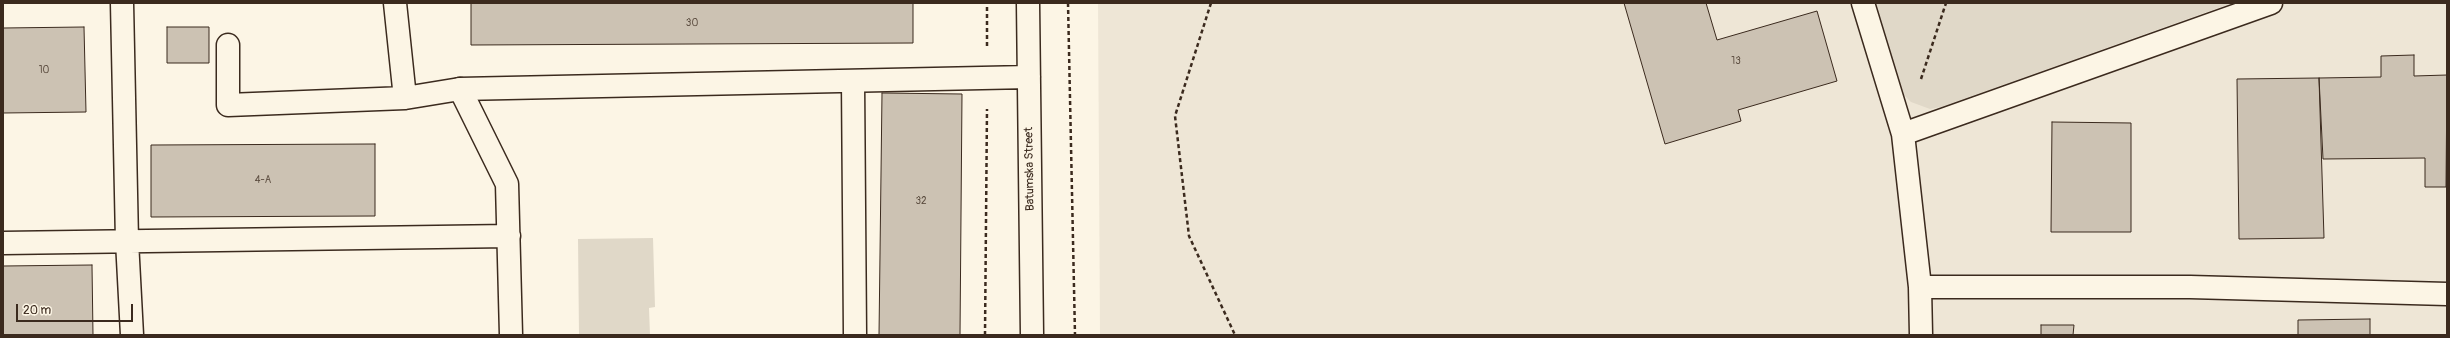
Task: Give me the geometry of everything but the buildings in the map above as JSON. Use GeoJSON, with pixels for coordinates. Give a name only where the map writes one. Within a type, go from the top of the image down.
{"type":"FeatureCollection","features":[{"type":"Feature","properties":{"kind":"street"},"geometry":{"type":"LineString","coordinates":[[122,3],[127,242],[132,335]]}},
{"type":"Feature","properties":{"kind":"street"},"geometry":{"type":"LineString","coordinates":[[395,3],[405,98]]}},
{"type":"Feature","properties":{"kind":"street","name":"Batumska Street"},"geometry":{"type":"LineString","coordinates":[[1028,3],[1032,335]]}},
{"type":"Feature","properties":{"kind":"street"},"geometry":{"type":"LineString","coordinates":[[1863,3],[1903,134],[1920,287],[1921,335]]}},
{"type":"Feature","properties":{"kind":"street"},"geometry":{"type":"LineString","coordinates":[[1903,134],[2272,3]]}},
{"type":"Feature","properties":{"kind":"street"},"geometry":{"type":"LineString","coordinates":[[228,45],[228,106],[405,98],[460,89],[1029,77]]}},
{"type":"Feature","properties":{"kind":"street"},"geometry":{"type":"LineString","coordinates":[[852,80],[855,335]]}},
{"type":"Feature","properties":{"kind":"street"},"geometry":{"type":"LineString","coordinates":[[460,89],[507,184],[511,335]]}},
{"type":"Feature","properties":{"kind":"street"},"geometry":{"type":"LineString","coordinates":[[3,243],[509,236]]}},
{"type":"Feature","properties":{"kind":"street"},"geometry":{"type":"LineString","coordinates":[[1920,287],[2190,288],[2447,294]]}},
{"type":"Feature","properties":{"kind":"path"},"geometry":{"type":"LineString","coordinates":[[985,335],[987,3]]}},
{"type":"Feature","properties":{"kind":"path"},"geometry":{"type":"LineString","coordinates":[[1068,3],[1075,335]]}},
{"type":"Feature","properties":{"kind":"path"},"geometry":{"type":"LineString","coordinates":[[1211,3],[1175,116],[1189,236],[1235,335]]}},
{"type":"Feature","properties":{"kind":"path"},"geometry":{"type":"LineString","coordinates":[[1919,84],[1946,3]]}},
{"type":"Feature","properties":{"kind":"shaded area"},"geometry":{"type":"Polygon","coordinates":[[[1098,3],[2447,3],[2447,335],[1100,335],[1098,3]]]}},
{"type":"Feature","properties":{"kind":"shaded area"},"geometry":{"type":"Polygon","coordinates":[[[1874,3],[2232,3],[1941,107],[1930,109],[1911,102],[1900,91],[1874,3]]]}},
{"type":"Feature","properties":{"kind":"shaded area"},"geometry":{"type":"Polygon","coordinates":[[[653,238],[655,307],[649,308],[650,335],[579,335],[578,239],[653,238]]]}}]}
